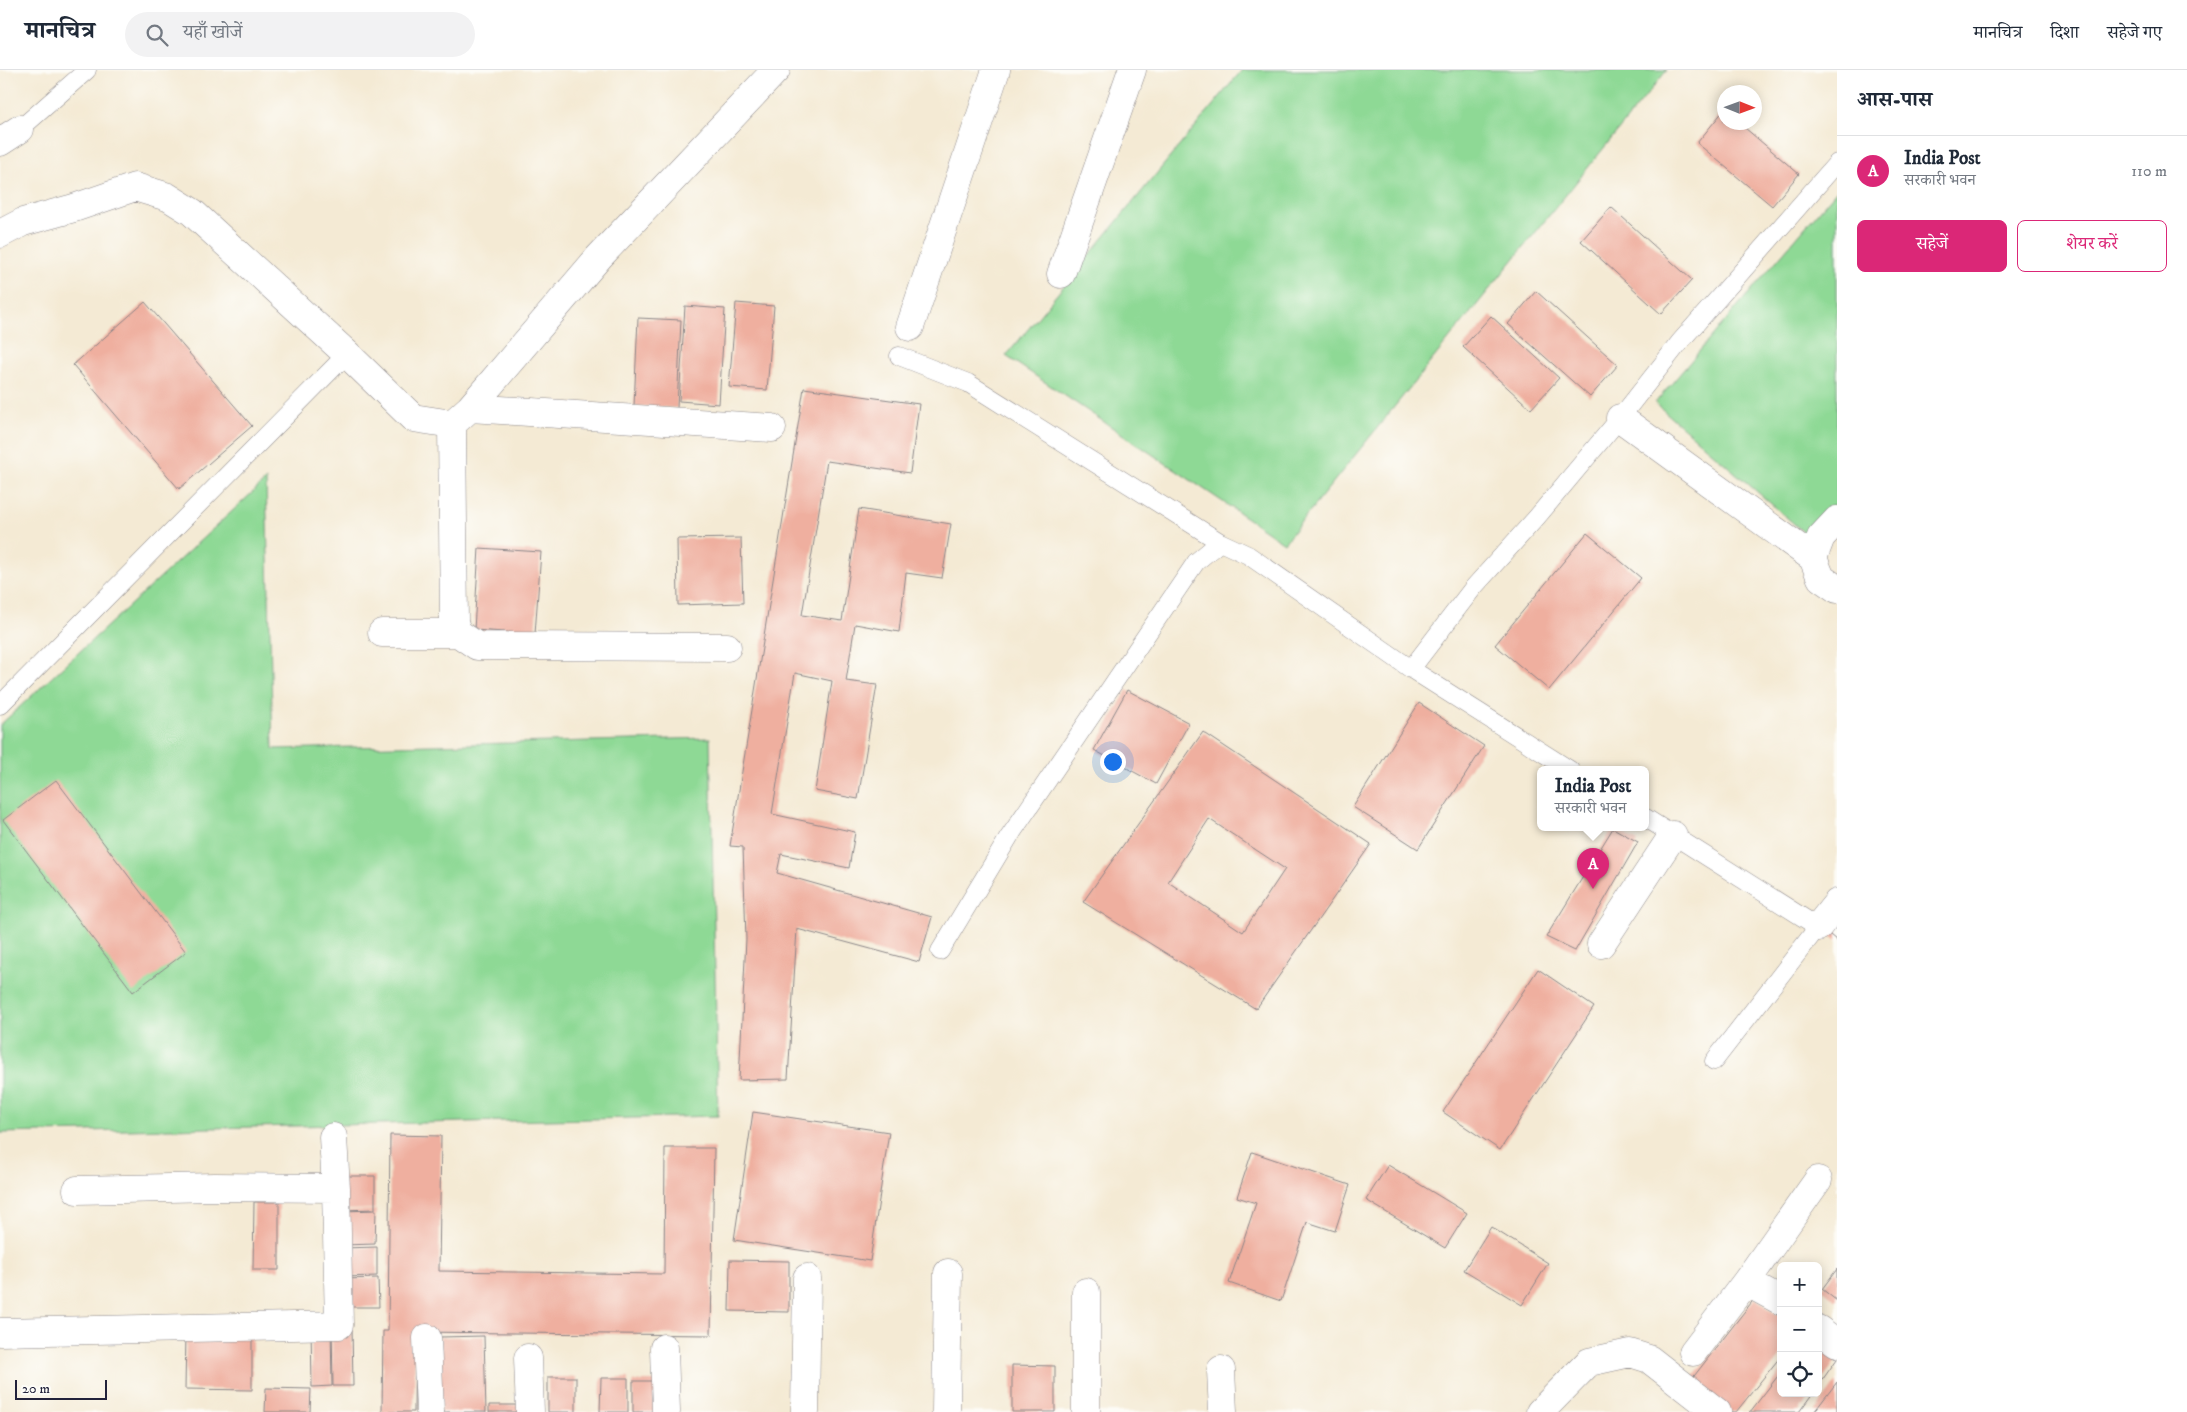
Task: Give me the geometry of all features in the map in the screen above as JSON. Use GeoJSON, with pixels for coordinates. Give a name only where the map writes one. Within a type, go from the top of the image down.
{"type":"FeatureCollection","features":[{"type":"Feature","properties":{"kind":"street"},"geometry":{"type":"LineString","coordinates":[[458,633],[454,623],[461,416],[598,257],[776,70]]}},
{"type":"Feature","properties":{"kind":"street"},"geometry":{"type":"LineString","coordinates":[[910,327],[996,70]]}},
{"type":"Feature","properties":{"kind":"street"},"geometry":{"type":"LineString","coordinates":[[1061,274],[1132,70]]}},
{"type":"Feature","properties":{"kind":"street"},"geometry":{"type":"LineString","coordinates":[[0,234],[23,222],[74,208],[135,186],[168,197],[192,212],[347,354],[413,418],[461,416],[772,428]]}},
{"type":"Feature","properties":{"kind":"street"},"geometry":{"type":"LineString","coordinates":[[1620,418],[1813,558],[1821,578],[1837,589]]}},
{"type":"Feature","properties":{"kind":"street"},"geometry":{"type":"LineString","coordinates":[[1813,558],[1821,537],[1837,520]]}},
{"type":"Feature","properties":{"kind":"street"},"geometry":{"type":"LineString","coordinates":[[382,634],[458,633],[478,646],[726,647]]}},
{"type":"Feature","properties":{"kind":"street"},"geometry":{"type":"LineString","coordinates":[[1601,944],[1673,835]]}},
{"type":"Feature","properties":{"kind":"street"},"geometry":{"type":"LineString","coordinates":[[1818,927],[1837,904]]}},
{"type":"Feature","properties":{"kind":"street"},"geometry":{"type":"LineString","coordinates":[[0,1332],[339,1325],[336,1188],[332,1137]]}},
{"type":"Feature","properties":{"kind":"street"},"geometry":{"type":"LineString","coordinates":[[1693,1352],[1746,1282],[1818,1180]]}},
{"type":"Feature","properties":{"kind":"street"},"geometry":{"type":"LineString","coordinates":[[77,1190],[215,1187],[336,1188]]}},
{"type":"Feature","properties":{"kind":"street"},"geometry":{"type":"LineString","coordinates":[[946,1412],[948,1273]]}},
{"type":"Feature","properties":{"kind":"street"},"geometry":{"type":"LineString","coordinates":[[805,1412],[807,1278]]}},
{"type":"Feature","properties":{"kind":"street"},"geometry":{"type":"LineString","coordinates":[[1746,1282],[1777,1299]]}},
{"type":"Feature","properties":{"kind":"street"},"geometry":{"type":"LineString","coordinates":[[1086,1292],[1086,1412]]}},
{"type":"Feature","properties":{"kind":"street"},"geometry":{"type":"LineString","coordinates":[[1822,1332],[1837,1343]]}},
{"type":"Feature","properties":{"kind":"street"},"geometry":{"type":"LineString","coordinates":[[427,1338],[430,1412]]}},
{"type":"Feature","properties":{"kind":"street"},"geometry":{"type":"LineString","coordinates":[[664,1348],[666,1412]]}},
{"type":"Feature","properties":{"kind":"street"},"geometry":{"type":"LineString","coordinates":[[1540,1412],[1589,1362],[1630,1354],[1649,1359],[1718,1412]]}},
{"type":"Feature","properties":{"kind":"street"},"geometry":{"type":"LineString","coordinates":[[528,1358],[530,1412]]}},
{"type":"Feature","properties":{"kind":"street"},"geometry":{"type":"LineString","coordinates":[[1221,1370],[1224,1412]]}},
{"type":"Feature","properties":{"kind":"lane"},"geometry":{"type":"LineString","coordinates":[[10,136],[87,70]]}},
{"type":"Feature","properties":{"kind":"lane"},"geometry":{"type":"LineString","coordinates":[[1411,669],[1473,588],[1537,517],[1620,418],[1679,343],[1837,163]]}},
{"type":"Feature","properties":{"kind":"lane"},"geometry":{"type":"LineString","coordinates":[[0,704],[347,354]]}},
{"type":"Feature","properties":{"kind":"lane"},"geometry":{"type":"LineString","coordinates":[[899,356],[968,383],[1220,542],[1248,555],[1411,669],[1564,766]]}},
{"type":"Feature","properties":{"kind":"lane"},"geometry":{"type":"LineString","coordinates":[[940,951],[1009,837],[1190,570],[1196,562],[1220,542]]}},
{"type":"Feature","properties":{"kind":"lane"},"geometry":{"type":"LineString","coordinates":[[1649,820],[1818,927],[1714,1061]]}},
{"type":"Feature","properties":{"kind":"green space"},"geometry":{"type":"Polygon","coordinates":[[[1242,70],[1667,70],[1284,543],[1006,356],[1242,70]]]}},
{"type":"Feature","properties":{"kind":"green space"},"geometry":{"type":"Polygon","coordinates":[[[1837,190],[1837,502],[1808,536],[1655,403],[1837,190]]]}},
{"type":"Feature","properties":{"kind":"green space"},"geometry":{"type":"Polygon","coordinates":[[[266,480],[273,749],[710,738],[718,1116],[0,1133],[0,725],[266,480]]]}},
{"type":"Feature","properties":{"kind":"building"},"geometry":{"type":"Polygon","coordinates":[[[1717,119],[1717,130],[1747,130],[1799,174],[1772,206],[1697,143],[1717,119]]]}},
{"type":"Feature","properties":{"kind":"building"},"geometry":{"type":"Polygon","coordinates":[[[1611,207],[1692,280],[1661,314],[1581,241],[1611,207]]]}},
{"type":"Feature","properties":{"kind":"building"},"geometry":{"type":"Polygon","coordinates":[[[1536,291],[1618,365],[1590,397],[1508,324],[1536,291]]]}},
{"type":"Feature","properties":{"kind":"building"},"geometry":{"type":"Polygon","coordinates":[[[145,302],[252,426],[179,489],[73,365],[145,302]]]}},
{"type":"Feature","properties":{"kind":"building"},"geometry":{"type":"Polygon","coordinates":[[[736,303],[774,306],[767,390],[729,387],[736,303]]]}},
{"type":"Feature","properties":{"kind":"building"},"geometry":{"type":"Polygon","coordinates":[[[685,306],[725,309],[719,404],[679,401],[685,306]]]}},
{"type":"Feature","properties":{"kind":"building"},"geometry":{"type":"Polygon","coordinates":[[[1491,316],[1559,378],[1531,409],[1463,347],[1491,316]]]}},
{"type":"Feature","properties":{"kind":"building"},"geometry":{"type":"Polygon","coordinates":[[[638,318],[681,320],[677,408],[634,406],[638,318]]]}},
{"type":"Feature","properties":{"kind":"building"},"geometry":{"type":"Polygon","coordinates":[[[804,388],[919,404],[910,473],[827,461],[802,615],[842,621],[859,509],[951,524],[942,578],[906,573],[899,632],[855,624],[846,681],[877,685],[858,799],[815,791],[832,681],[795,673],[772,814],[855,832],[849,868],[781,854],[777,873],[932,917],[919,962],[797,929],[788,1079],[739,1080],[746,939],[743,847],[730,846],[804,388]]]}},
{"type":"Feature","properties":{"kind":"building"},"geometry":{"type":"Polygon","coordinates":[[[1587,533],[1641,578],[1549,690],[1495,645],[1587,533]]]}},
{"type":"Feature","properties":{"kind":"building"},"geometry":{"type":"Polygon","coordinates":[[[741,538],[743,603],[678,605],[677,539],[741,538]]]}},
{"type":"Feature","properties":{"kind":"building"},"geometry":{"type":"Polygon","coordinates":[[[479,548],[541,552],[535,634],[474,630],[479,548]]]}},
{"type":"Feature","properties":{"kind":"building"},"geometry":{"type":"Polygon","coordinates":[[[1127,690],[1189,723],[1156,784],[1094,750],[1127,690]]]}},
{"type":"Feature","properties":{"kind":"building"},"geometry":{"type":"Polygon","coordinates":[[[1419,703],[1484,746],[1418,849],[1353,807],[1419,703]]]}},
{"type":"Feature","properties":{"kind":"building"},"geometry":{"type":"Polygon","coordinates":[[[1203,732],[1371,844],[1256,1009],[1083,902],[1203,732]],[[1209,819],[1168,882],[1243,932],[1285,869],[1209,819]]]}},
{"type":"Feature","properties":{"kind":"building"},"geometry":{"type":"Polygon","coordinates":[[[56,780],[186,952],[133,992],[3,820],[56,780]]]}},
{"type":"Feature","properties":{"kind":"building"},"geometry":{"type":"Polygon","coordinates":[[[1611,831],[1618,831],[1638,842],[1575,951],[1546,937],[1611,831]]]}},
{"type":"Feature","properties":{"kind":"building"},"geometry":{"type":"Polygon","coordinates":[[[1837,924],[1837,941],[1829,934],[1837,924]]]}},
{"type":"Feature","properties":{"kind":"building"},"geometry":{"type":"Polygon","coordinates":[[[1538,969],[1594,1007],[1500,1150],[1443,1112],[1538,969]]]}},
{"type":"Feature","properties":{"kind":"building"},"geometry":{"type":"Polygon","coordinates":[[[753,1112],[889,1132],[870,1261],[734,1240],[753,1112]]]}},
{"type":"Feature","properties":{"kind":"building"},"geometry":{"type":"Polygon","coordinates":[[[390,1135],[441,1136],[439,1271],[664,1274],[665,1148],[714,1148],[711,1335],[415,1332],[414,1412],[382,1412],[383,1331],[388,1331],[390,1135]]]}},
{"type":"Feature","properties":{"kind":"building"},"geometry":{"type":"Polygon","coordinates":[[[1252,1152],[1350,1185],[1335,1231],[1307,1222],[1281,1301],[1229,1283],[1256,1203],[1237,1197],[1252,1152]]]}},
{"type":"Feature","properties":{"kind":"building"},"geometry":{"type":"Polygon","coordinates":[[[1388,1165],[1467,1213],[1445,1248],[1366,1200],[1388,1165]]]}},
{"type":"Feature","properties":{"kind":"building"},"geometry":{"type":"Polygon","coordinates":[[[342,1176],[375,1176],[375,1209],[342,1210],[342,1176]]]}},
{"type":"Feature","properties":{"kind":"building"},"geometry":{"type":"Polygon","coordinates":[[[254,1202],[279,1202],[279,1270],[253,1270],[254,1202]]]}},
{"type":"Feature","properties":{"kind":"building"},"geometry":{"type":"Polygon","coordinates":[[[376,1210],[375,1244],[343,1245],[343,1211],[376,1210]]]}},
{"type":"Feature","properties":{"kind":"building"},"geometry":{"type":"Polygon","coordinates":[[[1491,1227],[1548,1263],[1522,1305],[1464,1270],[1491,1227]]]}},
{"type":"Feature","properties":{"kind":"building"},"geometry":{"type":"Polygon","coordinates":[[[377,1247],[377,1276],[342,1277],[342,1248],[377,1247]]]}},
{"type":"Feature","properties":{"kind":"building"},"geometry":{"type":"Polygon","coordinates":[[[730,1260],[789,1261],[789,1312],[729,1311],[730,1260]]]}},
{"type":"Feature","properties":{"kind":"building"},"geometry":{"type":"Polygon","coordinates":[[[1837,1269],[1837,1301],[1822,1289],[1837,1269]]]}},
{"type":"Feature","properties":{"kind":"building"},"geometry":{"type":"Polygon","coordinates":[[[378,1278],[379,1307],[344,1307],[343,1279],[378,1278]]]}},
{"type":"Feature","properties":{"kind":"building"},"geometry":{"type":"Polygon","coordinates":[[[1755,1298],[1777,1315],[1777,1361],[1736,1412],[1731,1412],[1691,1380],[1755,1298]]]}},
{"type":"Feature","properties":{"kind":"building"},"geometry":{"type":"Polygon","coordinates":[[[352,1326],[353,1386],[333,1386],[332,1327],[352,1326]]]}},
{"type":"Feature","properties":{"kind":"building"},"geometry":{"type":"Polygon","coordinates":[[[311,1327],[331,1327],[332,1386],[312,1387],[311,1327]]]}},
{"type":"Feature","properties":{"kind":"building"},"geometry":{"type":"Polygon","coordinates":[[[186,1333],[252,1333],[252,1390],[185,1389],[186,1333]]]}},
{"type":"Feature","properties":{"kind":"building"},"geometry":{"type":"Polygon","coordinates":[[[484,1336],[486,1412],[441,1412],[440,1337],[484,1336]]]}},
{"type":"Feature","properties":{"kind":"building"},"geometry":{"type":"Polygon","coordinates":[[[1822,1348],[1837,1359],[1822,1380],[1822,1348]]]}},
{"type":"Feature","properties":{"kind":"building"},"geometry":{"type":"Polygon","coordinates":[[[1012,1365],[1055,1366],[1055,1412],[1012,1412],[1012,1365]]]}},
{"type":"Feature","properties":{"kind":"building"},"geometry":{"type":"Polygon","coordinates":[[[548,1377],[576,1377],[576,1412],[548,1412],[548,1377]]]}},
{"type":"Feature","properties":{"kind":"building"},"geometry":{"type":"Polygon","coordinates":[[[1777,1377],[1777,1397],[1810,1397],[1799,1412],[1750,1412],[1777,1377]]]}},
{"type":"Feature","properties":{"kind":"building"},"geometry":{"type":"Polygon","coordinates":[[[601,1378],[628,1378],[628,1412],[600,1412],[601,1378]]]}},
{"type":"Feature","properties":{"kind":"building"},"geometry":{"type":"Polygon","coordinates":[[[633,1381],[661,1381],[661,1412],[633,1412],[633,1381]]]}},
{"type":"Feature","properties":{"kind":"building"},"geometry":{"type":"Polygon","coordinates":[[[1837,1382],[1837,1412],[1814,1412],[1837,1382]]]}},
{"type":"Feature","properties":{"kind":"building"},"geometry":{"type":"Polygon","coordinates":[[[266,1388],[311,1389],[310,1412],[265,1412],[266,1388]]]}},
{"type":"Feature","properties":{"kind":"building"},"geometry":{"type":"Polygon","coordinates":[[[489,1405],[523,1405],[523,1412],[489,1412],[489,1405]]]}},
{"type":"Feature","properties":{"kind":"place","name":"India Post"},"geometry":{"type":"Point","coordinates":[1593,889]}}]}
